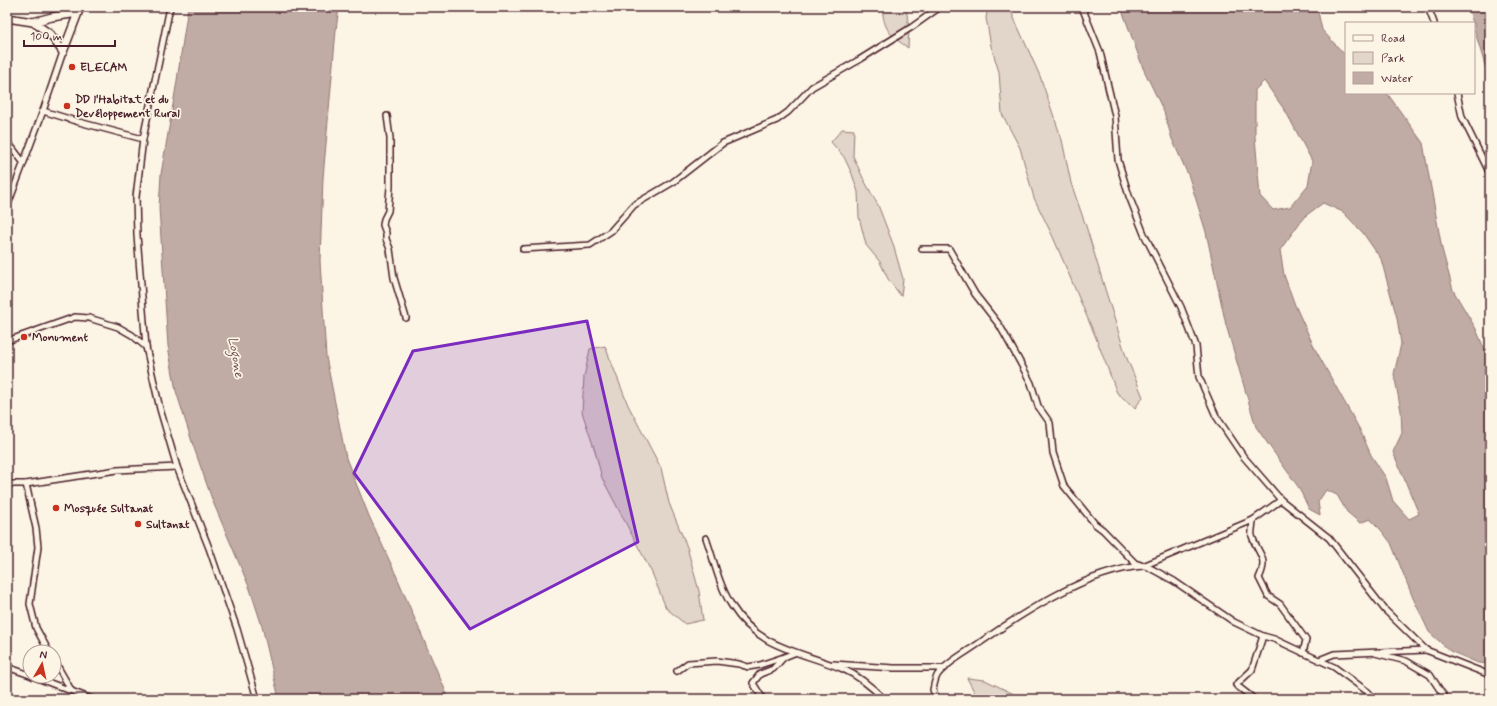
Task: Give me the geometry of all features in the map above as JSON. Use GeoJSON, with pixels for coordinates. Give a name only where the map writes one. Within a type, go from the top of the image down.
{"type":"FeatureCollection","features":[{"type":"Feature","properties":{"kind":"street"},"geometry":{"type":"LineString","coordinates":[[170,7],[143,139],[136,197],[137,235],[146,347],[160,409],[177,467],[209,548],[238,629],[256,699]]}},
{"type":"Feature","properties":{"kind":"street"},"geometry":{"type":"LineString","coordinates":[[523,249],[590,245],[611,231],[634,205],[673,182],[723,143],[777,120],[788,112],[812,87],[831,78],[940,7]]}},
{"type":"Feature","properties":{"kind":"street"},"geometry":{"type":"LineString","coordinates":[[1082,7],[1100,52],[1115,116],[1118,160],[1129,196],[1144,234],[1180,307],[1196,346],[1199,377],[1216,416],[1243,456],[1281,500],[1329,538],[1385,610],[1426,650],[1490,675]]}},
{"type":"Feature","properties":{"kind":"street"},"geometry":{"type":"LineString","coordinates":[[1428,7],[1434,22]]}},
{"type":"Feature","properties":{"kind":"street"},"geometry":{"type":"LineString","coordinates":[[7,18],[33,22],[78,10]]}},
{"type":"Feature","properties":{"kind":"street"},"geometry":{"type":"LineString","coordinates":[[7,207],[43,111],[78,10]]}},
{"type":"Feature","properties":{"kind":"street"},"geometry":{"type":"LineString","coordinates":[[33,22],[50,34],[63,52]]}},
{"type":"Feature","properties":{"kind":"street"},"geometry":{"type":"LineString","coordinates":[[1457,94],[1462,117],[1490,174]]}},
{"type":"Feature","properties":{"kind":"street"},"geometry":{"type":"LineString","coordinates":[[43,111],[143,139]]}},
{"type":"Feature","properties":{"kind":"street"},"geometry":{"type":"LineString","coordinates":[[387,116],[390,138],[390,187],[388,211],[383,225],[390,249],[394,278],[406,318]]}},
{"type":"Feature","properties":{"kind":"street"},"geometry":{"type":"LineString","coordinates":[[7,141],[23,162]]}},
{"type":"Feature","properties":{"kind":"street"},"geometry":{"type":"LineString","coordinates":[[922,249],[949,249],[975,294],[1000,326],[1031,383],[1038,406],[1050,423],[1053,453],[1064,486],[1095,524],[1103,530],[1135,563],[1150,568],[1174,581],[1234,622],[1334,667],[1368,692],[1375,699]]}},
{"type":"Feature","properties":{"kind":"street"},"geometry":{"type":"LineString","coordinates":[[7,341],[75,317],[89,318],[118,327],[132,335],[146,347]]}},
{"type":"Feature","properties":{"kind":"street"},"geometry":{"type":"LineString","coordinates":[[7,484],[26,484],[117,470],[177,467]]}},
{"type":"Feature","properties":{"kind":"street"},"geometry":{"type":"LineString","coordinates":[[26,484],[36,528],[38,547],[30,604],[36,628],[45,644]]}},
{"type":"Feature","properties":{"kind":"street"},"geometry":{"type":"LineString","coordinates":[[937,699],[933,690],[938,674],[1009,622],[1045,602],[1104,574],[1127,567],[1143,566],[1253,520],[1281,500]]}},
{"type":"Feature","properties":{"kind":"street"},"geometry":{"type":"LineString","coordinates":[[1253,520],[1252,535],[1262,557],[1263,569],[1259,578],[1268,596],[1280,604],[1306,640],[1303,653]]}},
{"type":"Feature","properties":{"kind":"street"},"geometry":{"type":"LineString","coordinates":[[706,538],[725,593],[739,616],[758,634],[794,653],[844,669],[872,687],[884,699]]}},
{"type":"Feature","properties":{"kind":"street"},"geometry":{"type":"LineString","coordinates":[[1254,699],[1236,685],[1252,670],[1263,636]]}},
{"type":"Feature","properties":{"kind":"street"},"geometry":{"type":"LineString","coordinates":[[1319,660],[1334,654],[1426,650]]}},
{"type":"Feature","properties":{"kind":"street"},"geometry":{"type":"LineString","coordinates":[[1372,652],[1406,662],[1430,675],[1446,699]]}},
{"type":"Feature","properties":{"kind":"street"},"geometry":{"type":"LineString","coordinates":[[677,671],[688,663],[717,661],[739,664],[748,667],[760,665],[794,653]]}},
{"type":"Feature","properties":{"kind":"street"},"geometry":{"type":"LineString","coordinates":[[763,699],[753,683],[760,674],[773,669],[784,657]]}},
{"type":"Feature","properties":{"kind":"street"},"geometry":{"type":"LineString","coordinates":[[828,664],[848,664],[894,668],[945,668]]}},
{"type":"Feature","properties":{"kind":"street"},"geometry":{"type":"LineString","coordinates":[[7,667],[22,673]]}},
{"type":"Feature","properties":{"kind":"street"},"geometry":{"type":"LineString","coordinates":[[62,674],[71,690]]}},
{"type":"Feature","properties":{"kind":"street"},"geometry":{"type":"LineString","coordinates":[[54,684],[92,699]]}},
{"type":"Feature","properties":{"kind":"highlighted area"},"geometry":{"type":"Polygon","coordinates":[[[587,321],[638,542],[470,629],[354,473],[413,351],[587,321]]]}},
{"type":"Feature","properties":{"kind":"green space"},"geometry":{"type":"Polygon","coordinates":[[[882,7],[906,7],[909,29],[908,48],[889,32],[884,22],[882,7]]]}},
{"type":"Feature","properties":{"kind":"green space"},"geometry":{"type":"Polygon","coordinates":[[[988,7],[1009,7],[1040,76],[1062,140],[1071,183],[1086,226],[1126,356],[1143,397],[1135,408],[1117,393],[1096,338],[1053,237],[1034,198],[1020,148],[1002,114],[999,72],[991,46],[986,18],[988,7]]]}},
{"type":"Feature","properties":{"kind":"green space"},"geometry":{"type":"Polygon","coordinates":[[[842,129],[854,130],[853,156],[878,205],[893,244],[903,279],[901,296],[888,279],[880,262],[866,245],[859,217],[858,192],[852,174],[844,157],[831,142],[842,129]]]}},
{"type":"Feature","properties":{"kind":"green space"},"geometry":{"type":"Polygon","coordinates":[[[605,346],[628,405],[661,468],[669,503],[687,547],[699,591],[703,620],[685,624],[666,608],[652,573],[602,478],[582,412],[584,377],[590,349],[605,346]]]}},
{"type":"Feature","properties":{"kind":"green space"},"geometry":{"type":"Polygon","coordinates":[[[967,678],[985,680],[1024,699],[978,699],[967,678]]]}},
{"type":"Feature","properties":{"kind":"water","name":"Logone"},"geometry":{"type":"Polygon","coordinates":[[[188,7],[339,7],[323,178],[320,261],[326,357],[346,458],[369,516],[397,577],[449,699],[279,699],[262,626],[250,589],[213,502],[176,391],[168,346],[159,208],[161,174],[188,7]]]}},
{"type":"Feature","properties":{"kind":"water"},"geometry":{"type":"Polygon","coordinates":[[[1121,7],[1317,7],[1322,30],[1345,55],[1345,94],[1388,94],[1423,143],[1442,249],[1453,290],[1476,329],[1490,363],[1490,664],[1478,663],[1450,651],[1429,632],[1413,598],[1391,543],[1381,530],[1370,519],[1360,523],[1347,512],[1337,495],[1326,490],[1318,502],[1320,515],[1309,509],[1299,488],[1256,427],[1226,325],[1206,232],[1189,177],[1172,139],[1164,112],[1143,68],[1121,7]],[[1264,81],[1255,90],[1255,137],[1260,196],[1273,210],[1290,207],[1308,185],[1312,161],[1286,112],[1264,81]],[[1323,203],[1304,217],[1280,250],[1284,275],[1295,305],[1315,349],[1360,430],[1371,455],[1386,478],[1393,501],[1409,519],[1419,514],[1393,452],[1402,433],[1401,411],[1394,374],[1401,344],[1397,318],[1381,259],[1363,233],[1343,212],[1323,203]]]}},
{"type":"Feature","properties":{"kind":"water"},"geometry":{"type":"Polygon","coordinates":[[[1468,7],[1490,7],[1490,77],[1486,69],[1475,31],[1475,22],[1473,22],[1468,7]]]}},
{"type":"Feature","properties":{"kind":"place","name":"ELECAM"},"geometry":{"type":"Point","coordinates":[72,67]}},
{"type":"Feature","properties":{"kind":"place","name":"DD l'Habitat et du Devéloppement Rural"},"geometry":{"type":"Point","coordinates":[67,106]}},
{"type":"Feature","properties":{"kind":"place","name":"Monument"},"geometry":{"type":"Point","coordinates":[24,337]}},
{"type":"Feature","properties":{"kind":"place","name":"Mosquée Sultanat"},"geometry":{"type":"Point","coordinates":[56,508]}},
{"type":"Feature","properties":{"kind":"place","name":"Sultanat"},"geometry":{"type":"Point","coordinates":[138,524]}}]}
